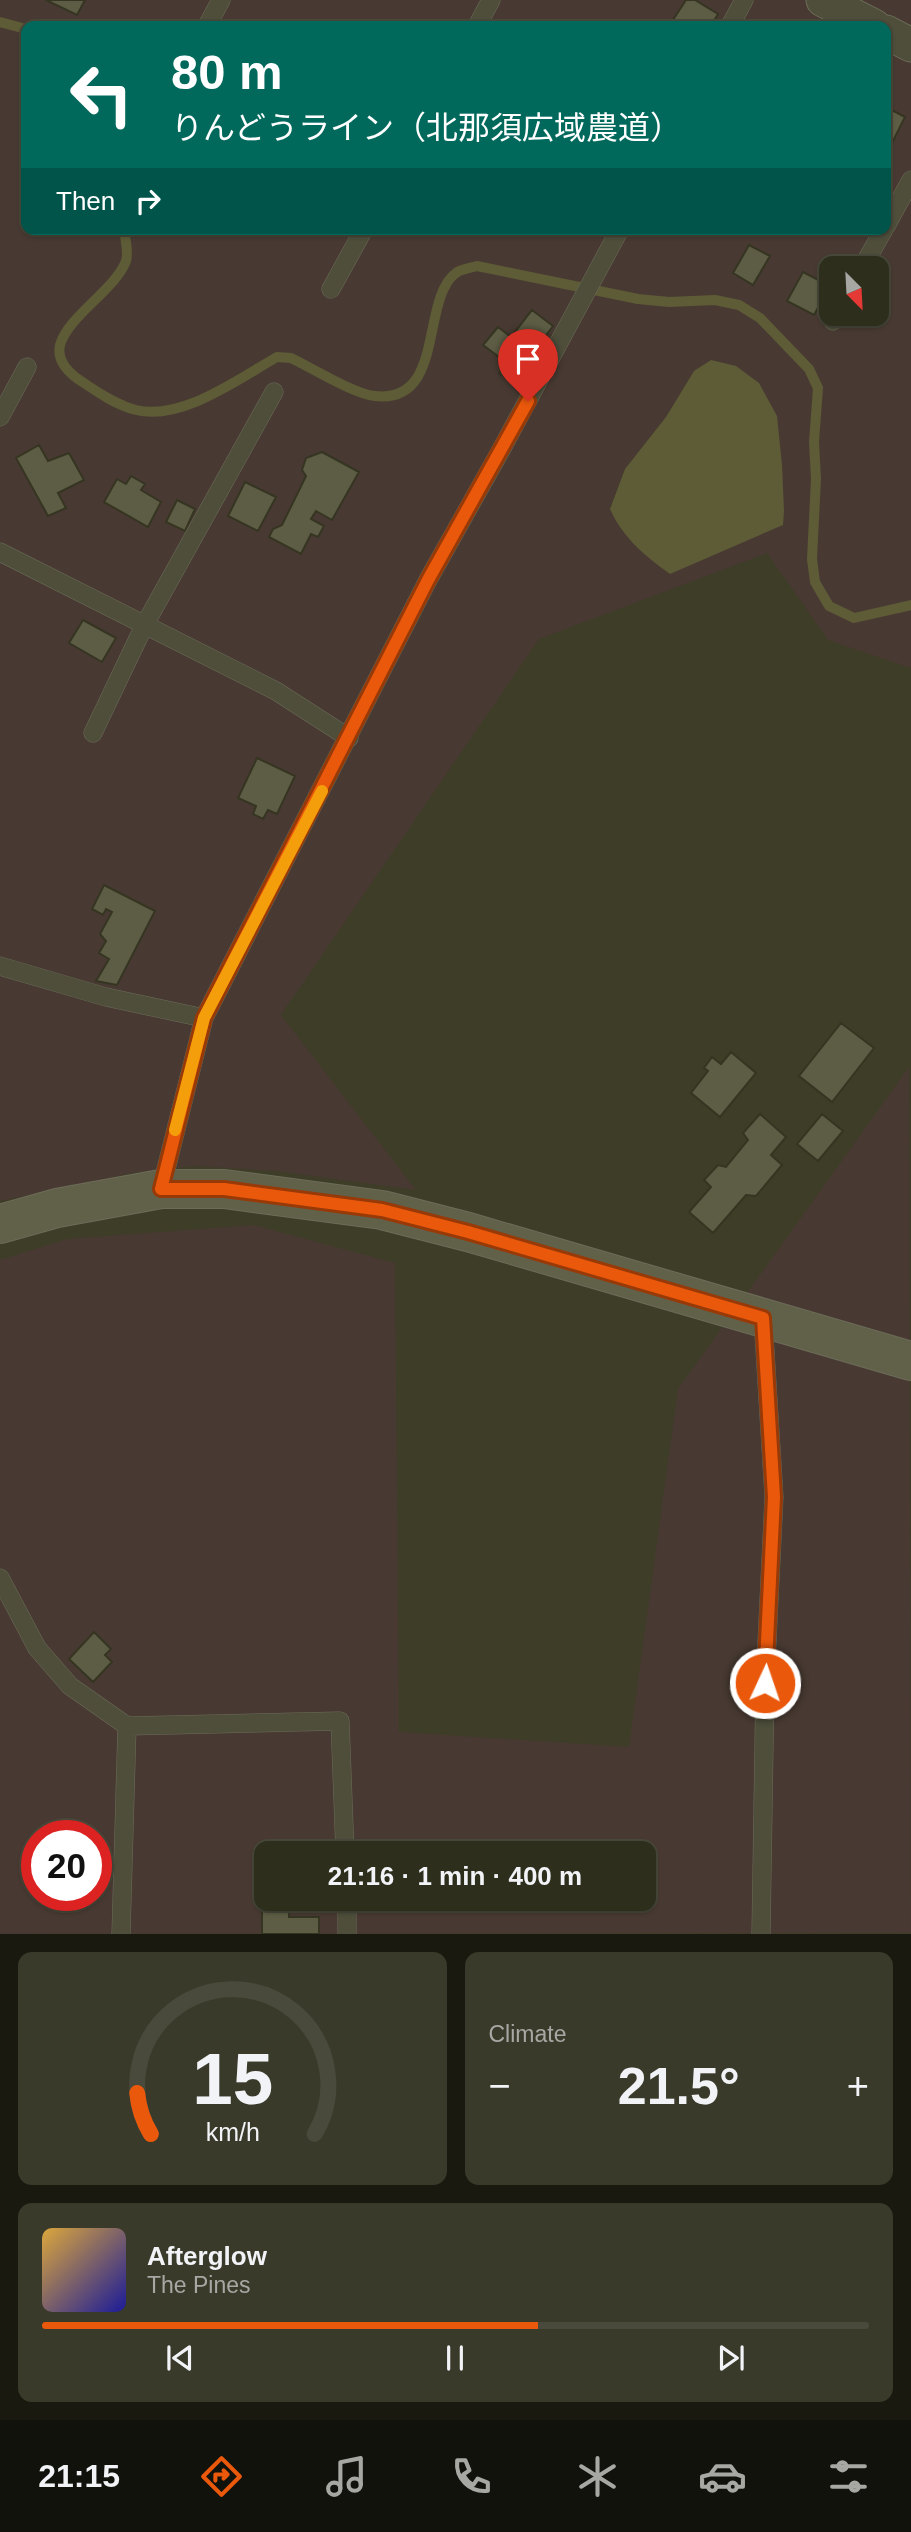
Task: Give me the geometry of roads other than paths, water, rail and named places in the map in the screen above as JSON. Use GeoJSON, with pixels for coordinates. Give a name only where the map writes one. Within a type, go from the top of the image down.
{"type":"FeatureCollection","features":[{"type":"Feature","properties":{"kind":"street"},"geometry":{"type":"LineString","coordinates":[[823,0],[864,21]]}},
{"type":"Feature","properties":{"kind":"street"},"geometry":{"type":"LineString","coordinates":[[891,35],[911,45]]}},
{"type":"Feature","properties":{"kind":"street"},"geometry":{"type":"LineString","coordinates":[[0,1224],[57,1208],[161,1189],[224,1189],[382,1210],[468,1232],[911,1361]]}},
{"type":"Feature","properties":{"kind":"lane"},"geometry":{"type":"LineString","coordinates":[[210,21],[221,0]]}},
{"type":"Feature","properties":{"kind":"lane"},"geometry":{"type":"LineString","coordinates":[[480,21],[491,0]]}},
{"type":"Feature","properties":{"kind":"lane"},"geometry":{"type":"LineString","coordinates":[[733,21],[744,0]]}},
{"type":"Feature","properties":{"kind":"lane"},"geometry":{"type":"LineString","coordinates":[[891,217],[911,180]]}},
{"type":"Feature","properties":{"kind":"lane"},"geometry":{"type":"LineString","coordinates":[[331,289],[361,235]]}},
{"type":"Feature","properties":{"kind":"lane"},"geometry":{"type":"LineString","coordinates":[[161,1189],[204,1018],[428,580],[502,450],[617,235]]}},
{"type":"Feature","properties":{"kind":"lane"},"geometry":{"type":"LineString","coordinates":[[869,256],[881,235]]}},
{"type":"Feature","properties":{"kind":"lane"},"geometry":{"type":"LineString","coordinates":[[0,416],[27,367]]}},
{"type":"Feature","properties":{"kind":"lane"},"geometry":{"type":"LineString","coordinates":[[93,733],[144,626],[274,392]]}},
{"type":"Feature","properties":{"kind":"lane"},"geometry":{"type":"LineString","coordinates":[[0,552],[276,691],[349,738]]}},
{"type":"Feature","properties":{"kind":"lane"},"geometry":{"type":"LineString","coordinates":[[0,966],[106,997],[204,1018]]}},
{"type":"Feature","properties":{"kind":"lane"},"geometry":{"type":"LineString","coordinates":[[761,1934],[765,1683],[774,1497],[763,1318]]}},
{"type":"Feature","properties":{"kind":"lane"},"geometry":{"type":"LineString","coordinates":[[0,1578],[37,1648],[53,1667],[70,1686],[127,1726],[340,1721],[345,1841]]}},
{"type":"Feature","properties":{"kind":"lane"},"geometry":{"type":"LineString","coordinates":[[121,1934],[127,1726]]}},
{"type":"Feature","properties":{"kind":"lane"},"geometry":{"type":"LineString","coordinates":[[347,1911],[347,1934]]}},
{"type":"Feature","properties":{"kind":"waterway"},"geometry":{"type":"LineString","coordinates":[[0,22],[21,28]]}},
{"type":"Feature","properties":{"kind":"waterway"},"geometry":{"type":"LineString","coordinates":[[125,235],[127,257],[120,272],[72,324],[59,351],[62,363],[74,376],[109,399],[136,410],[154,412],[191,404],[277,357],[291,358],[366,394],[397,394],[413,384],[422,367],[445,286],[456,273],[477,266],[638,299],[669,302],[715,300],[739,305],[760,318],[809,369],[818,388],[814,442],[816,479],[812,559],[815,582],[829,606],[854,618],[911,605]]}}]}
